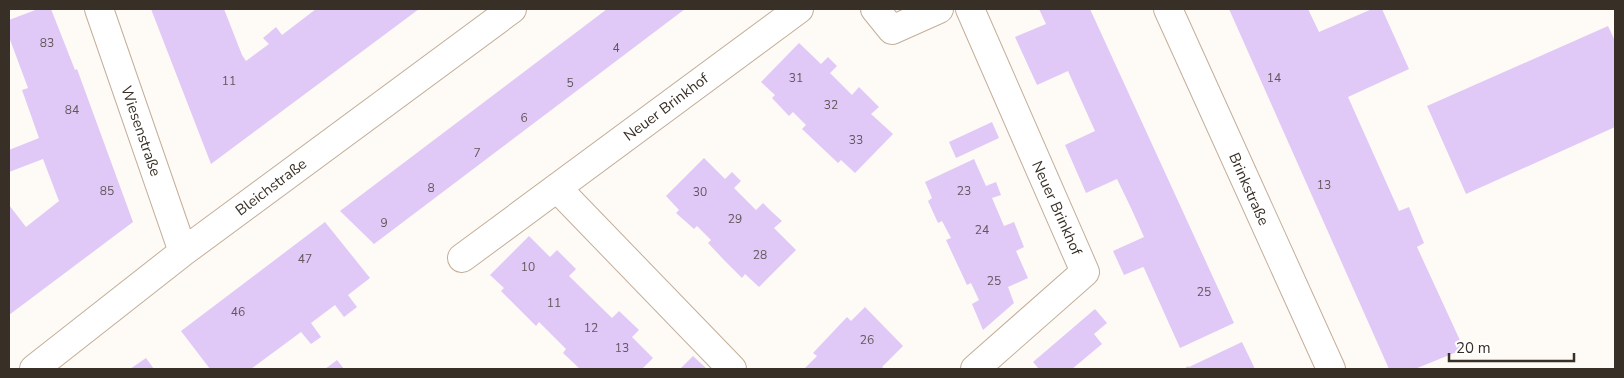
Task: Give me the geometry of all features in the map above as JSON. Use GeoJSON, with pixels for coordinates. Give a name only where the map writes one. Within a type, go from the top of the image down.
{"type":"FeatureCollection","features":[{"type":"Feature","properties":{"kind":"street","name":"Wiesenstraße"},"geometry":{"type":"LineString","coordinates":[[99,9],[184,252]]}},
{"type":"Feature","properties":{"kind":"street","name":"Bleichstraße"},"geometry":{"type":"LineString","coordinates":[[34,369],[184,252],[512,9]]}},
{"type":"Feature","properties":{"kind":"street","name":"Neuer Brinkhof"},"geometry":{"type":"LineString","coordinates":[[462,258],[799,9]]}},
{"type":"Feature","properties":{"kind":"street"},"geometry":{"type":"LineString","coordinates":[[875,9],[892,30],[939,9]]}},
{"type":"Feature","properties":{"kind":"street","name":"Neuer Brinkhof"},"geometry":{"type":"LineString","coordinates":[[970,9],[1085,272],[975,369]]}},
{"type":"Feature","properties":{"kind":"street","name":"Brinkstraße"},"geometry":{"type":"LineString","coordinates":[[1168,9],[1331,369]]}},
{"type":"Feature","properties":{"kind":"street"},"geometry":{"type":"LineString","coordinates":[[557,188],[732,369]]}},
{"type":"Feature","properties":{"kind":"building"},"geometry":{"type":"Polygon","coordinates":[[[38,9],[51,9],[75,70],[77,69],[133,222],[9,315],[9,205],[26,227],[59,201],[43,159],[9,172],[9,150],[39,138],[22,90],[28,88],[9,37],[9,20],[38,9]]]}},
{"type":"Feature","properties":{"kind":"building"},"geometry":{"type":"Polygon","coordinates":[[[151,9],[224,9],[246,61],[269,44],[263,38],[276,27],[282,35],[316,9],[419,9],[211,164],[151,9]]]}},
{"type":"Feature","properties":{"kind":"building"},"geometry":{"type":"Polygon","coordinates":[[[607,9],[685,9],[374,244],[340,211],[607,9]]]}},
{"type":"Feature","properties":{"kind":"building"},"geometry":{"type":"Polygon","coordinates":[[[1039,9],[1090,9],[1234,323],[1180,348],[1144,268],[1124,275],[1113,251],[1144,237],[1131,208],[1117,179],[1086,193],[1065,145],[1095,131],[1068,71],[1037,85],[1015,37],[1046,24],[1039,9]]]}},
{"type":"Feature","properties":{"kind":"building"},"geometry":{"type":"Polygon","coordinates":[[[1229,9],[1308,9],[1319,32],[1372,9],[1382,9],[1409,69],[1348,97],[1399,211],[1409,207],[1424,243],[1417,247],[1464,349],[1415,369],[1389,369],[1229,9]]]}},
{"type":"Feature","properties":{"kind":"building"},"geometry":{"type":"Polygon","coordinates":[[[1608,26],[1615,41],[1615,127],[1466,194],[1427,106],[1608,26]]]}},
{"type":"Feature","properties":{"kind":"building"},"geometry":{"type":"Polygon","coordinates":[[[799,43],[821,64],[828,57],[837,66],[830,73],[852,95],[859,87],[879,107],[871,114],[893,134],[855,173],[841,160],[838,163],[802,129],[806,125],[793,112],[789,116],[772,98],[775,95],[761,82],[799,43]]]}},
{"type":"Feature","properties":{"kind":"building"},"geometry":{"type":"Polygon","coordinates":[[[992,122],[999,138],[956,158],[949,142],[992,122]]]}},
{"type":"Feature","properties":{"kind":"building"},"geometry":{"type":"Polygon","coordinates":[[[704,158],[725,179],[732,172],[741,181],[734,188],[756,210],[763,203],[782,221],[774,228],[796,250],[759,287],[745,274],[742,278],[708,243],[711,240],[697,226],[694,229],[676,213],[679,210],[666,196],[704,158]]]}},
{"type":"Feature","properties":{"kind":"building"},"geometry":{"type":"Polygon","coordinates":[[[974,159],[986,186],[996,182],[1001,195],[992,198],[1004,226],[1014,222],[1024,247],[1016,251],[1028,278],[1008,287],[1014,303],[983,330],[972,304],[979,300],[971,283],[967,285],[946,240],[951,238],[942,221],[938,223],[928,201],[932,198],[925,182],[974,159]]]}},
{"type":"Feature","properties":{"kind":"building"},"geometry":{"type":"Polygon","coordinates":[[[325,222],[370,278],[348,295],[357,307],[344,317],[335,305],[311,323],[321,337],[311,344],[301,332],[251,369],[210,369],[181,331],[325,222]]]}},
{"type":"Feature","properties":{"kind":"building"},"geometry":{"type":"Polygon","coordinates":[[[529,236],[550,257],[557,250],[576,269],[569,276],[612,318],[619,311],[639,330],[632,337],[653,358],[642,369],[580,369],[563,353],[566,349],[539,322],[536,326],[501,291],[504,288],[490,275],[529,236]]]}},
{"type":"Feature","properties":{"kind":"building"},"geometry":{"type":"Polygon","coordinates":[[[865,307],[903,346],[882,367],[885,369],[804,369],[817,356],[813,353],[847,317],[851,321],[865,307]]]}},
{"type":"Feature","properties":{"kind":"building"},"geometry":{"type":"Polygon","coordinates":[[[1095,309],[1107,323],[1094,334],[1102,344],[1072,369],[1039,369],[1033,362],[1095,309]]]}},
{"type":"Feature","properties":{"kind":"building"},"geometry":{"type":"Polygon","coordinates":[[[1242,342],[1255,369],[1184,369],[1188,366],[1242,342]]]}},
{"type":"Feature","properties":{"kind":"building"},"geometry":{"type":"Polygon","coordinates":[[[693,356],[707,369],[680,369],[693,356]]]}},
{"type":"Feature","properties":{"kind":"building"},"geometry":{"type":"Polygon","coordinates":[[[146,358],[154,369],[130,369],[146,358]]]}},
{"type":"Feature","properties":{"kind":"building"},"geometry":{"type":"Polygon","coordinates":[[[337,360],[344,369],[325,369],[337,360]]]}}]}
